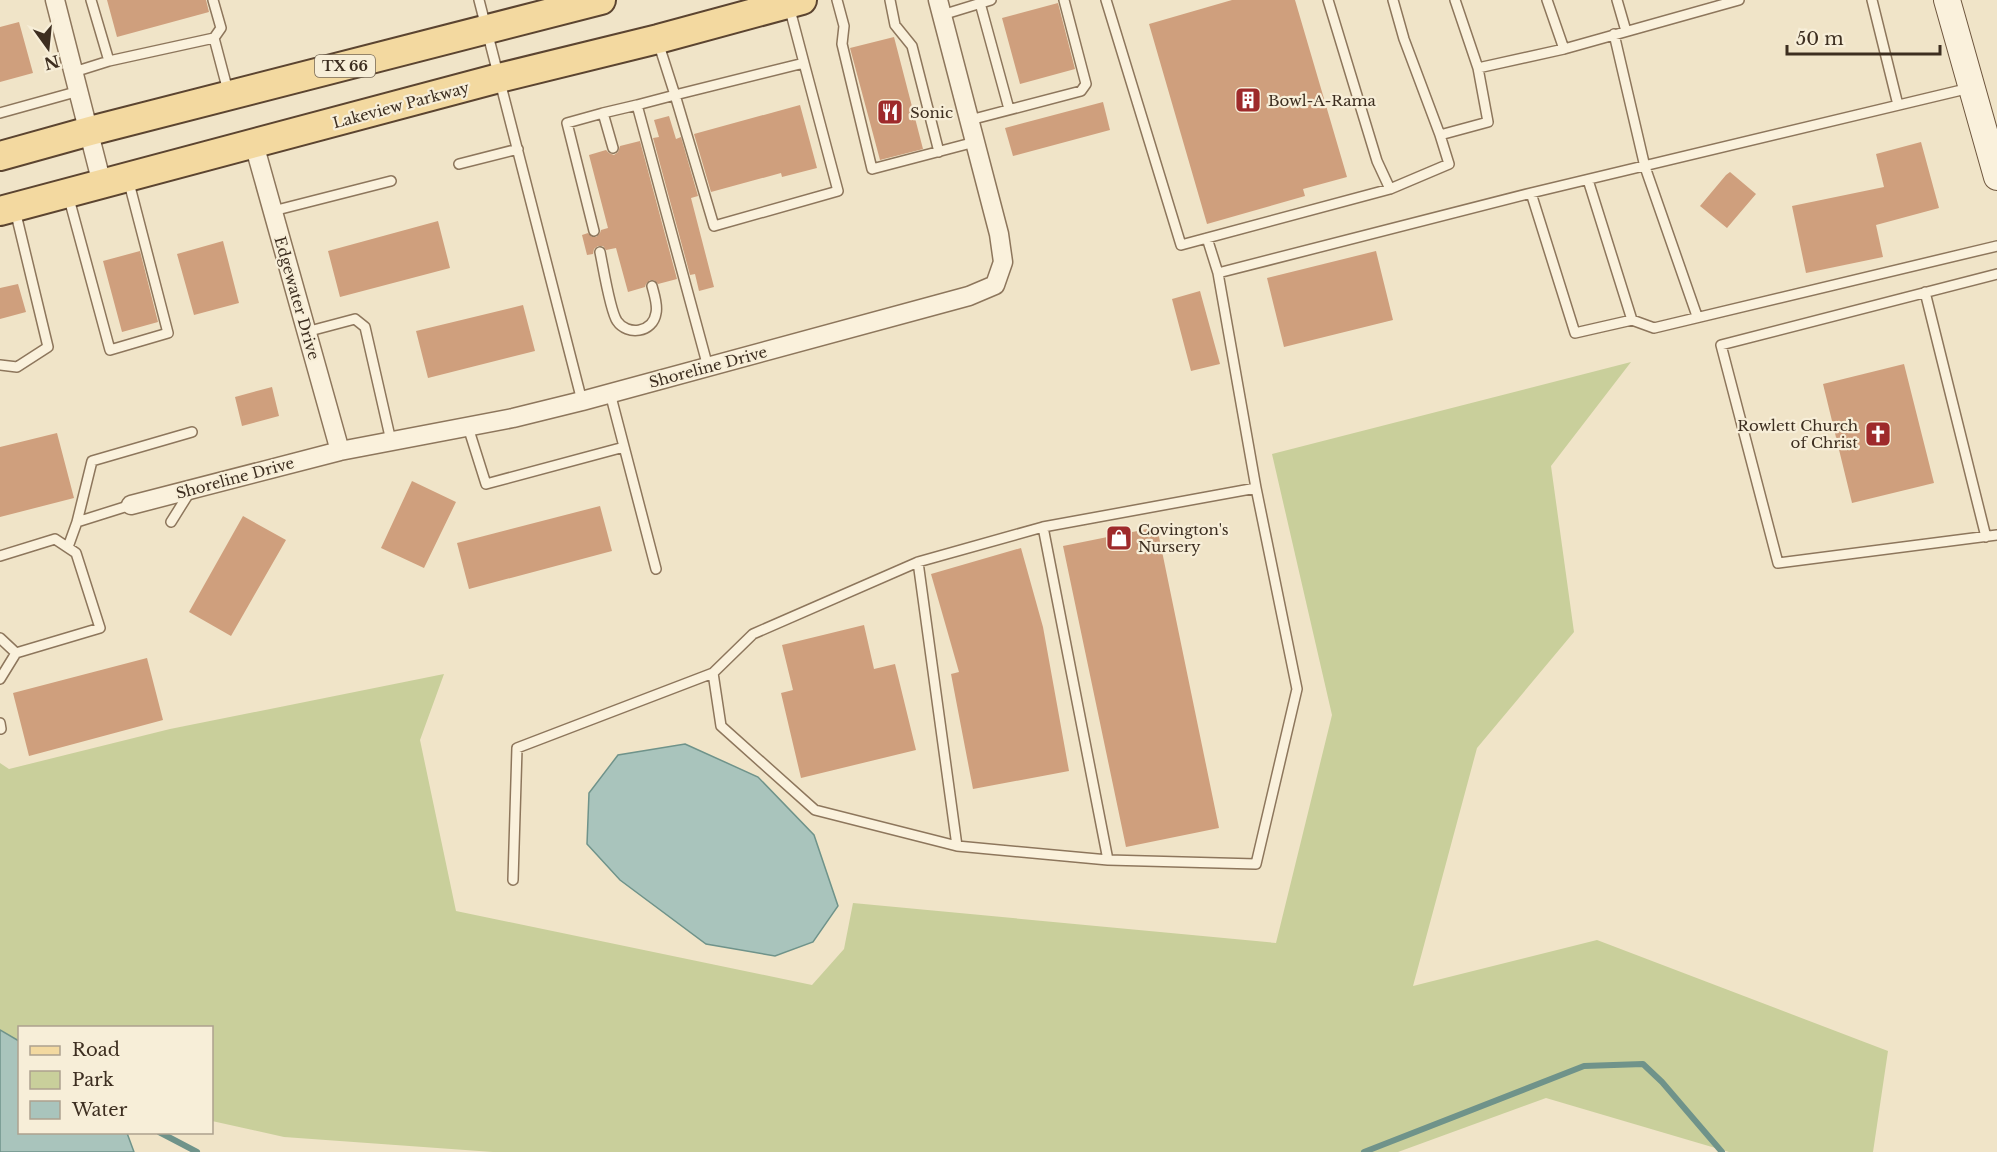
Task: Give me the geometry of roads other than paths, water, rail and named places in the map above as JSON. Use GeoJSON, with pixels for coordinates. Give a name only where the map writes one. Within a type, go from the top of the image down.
{"type":"FeatureCollection","features":[{"type":"Feature","properties":{"kind":"main road","name":"TX 66"},"geometry":{"type":"LineString","coordinates":[[0,156],[601,0]]}},
{"type":"Feature","properties":{"kind":"main road"},"geometry":{"type":"LineString","coordinates":[[1947,0],[1997,177]]}},
{"type":"Feature","properties":{"kind":"main road","name":"Lakeview Parkway"},"geometry":{"type":"LineString","coordinates":[[7,209],[499,78],[796,2]]}},
{"type":"Feature","properties":{"kind":"street"},"geometry":{"type":"LineString","coordinates":[[55,0],[90,131],[115,180]]}},
{"type":"Feature","properties":{"kind":"street","name":"Shoreline Drive"},"geometry":{"type":"LineString","coordinates":[[131,505],[340,451],[513,418],[582,401],[969,296],[995,285],[1003,262],[999,234],[940,8]]}},
{"type":"Feature","properties":{"kind":"street","name":"Edgewater Drive"},"geometry":{"type":"LineString","coordinates":[[254,144],[340,451]]}},
{"type":"Feature","properties":{"kind":"lane"},"geometry":{"type":"LineString","coordinates":[[91,0],[109,61]]}},
{"type":"Feature","properties":{"kind":"lane"},"geometry":{"type":"LineString","coordinates":[[74,72],[109,61],[214,38],[221,28],[213,0]]}},
{"type":"Feature","properties":{"kind":"lane"},"geometry":{"type":"LineString","coordinates":[[479,0],[582,401]]}},
{"type":"Feature","properties":{"kind":"lane"},"geometry":{"type":"LineString","coordinates":[[837,0],[844,26],[842,44],[872,169],[975,142]]}},
{"type":"Feature","properties":{"kind":"lane"},"geometry":{"type":"LineString","coordinates":[[890,0],[895,25],[912,46],[939,152]]}},
{"type":"Feature","properties":{"kind":"lane"},"geometry":{"type":"LineString","coordinates":[[940,8],[991,0]]}},
{"type":"Feature","properties":{"kind":"lane"},"geometry":{"type":"LineString","coordinates":[[970,120],[1081,91],[1086,84],[1064,0]]}},
{"type":"Feature","properties":{"kind":"lane"},"geometry":{"type":"LineString","coordinates":[[1108,0],[1181,245],[1390,189],[1449,164],[1404,39],[1393,0]]}},
{"type":"Feature","properties":{"kind":"lane"},"geometry":{"type":"LineString","coordinates":[[1329,0],[1377,161],[1390,189]]}},
{"type":"Feature","properties":{"kind":"lane"},"geometry":{"type":"LineString","coordinates":[[1440,135],[1488,122],[1478,68],[1455,0]]}},
{"type":"Feature","properties":{"kind":"lane"},"geometry":{"type":"LineString","coordinates":[[1546,0],[1564,49]]}},
{"type":"Feature","properties":{"kind":"lane"},"geometry":{"type":"LineString","coordinates":[[1617,0],[1626,31]]}},
{"type":"Feature","properties":{"kind":"lane"},"geometry":{"type":"LineString","coordinates":[[1478,68],[1564,49],[1739,0]]}},
{"type":"Feature","properties":{"kind":"lane"},"geometry":{"type":"LineString","coordinates":[[1872,0],[1898,105]]}},
{"type":"Feature","properties":{"kind":"lane"},"geometry":{"type":"LineString","coordinates":[[658,39],[714,226],[838,191],[804,63],[796,2]]}},
{"type":"Feature","properties":{"kind":"lane"},"geometry":{"type":"LineString","coordinates":[[980,3],[1009,109]]}},
{"type":"Feature","properties":{"kind":"lane"},"geometry":{"type":"LineString","coordinates":[[1614,34],[1645,167],[1697,316]]}},
{"type":"Feature","properties":{"kind":"lane"},"geometry":{"type":"LineString","coordinates":[[214,38],[230,96]]}},
{"type":"Feature","properties":{"kind":"lane"},"geometry":{"type":"LineString","coordinates":[[594,231],[567,123],[804,63]]}},
{"type":"Feature","properties":{"kind":"lane"},"geometry":{"type":"LineString","coordinates":[[1218,273],[1531,193],[1970,88]]}},
{"type":"Feature","properties":{"kind":"lane"},"geometry":{"type":"LineString","coordinates":[[0,113],[79,91]]}},
{"type":"Feature","properties":{"kind":"lane"},"geometry":{"type":"LineString","coordinates":[[637,105],[708,367]]}},
{"type":"Feature","properties":{"kind":"lane"},"geometry":{"type":"LineString","coordinates":[[603,114],[613,148]]}},
{"type":"Feature","properties":{"kind":"lane"},"geometry":{"type":"LineString","coordinates":[[459,164],[518,149]]}},
{"type":"Feature","properties":{"kind":"lane"},"geometry":{"type":"LineString","coordinates":[[67,193],[110,350],[168,333],[150,260],[115,180]]}},
{"type":"Feature","properties":{"kind":"lane"},"geometry":{"type":"LineString","coordinates":[[1588,180],[1632,320]]}},
{"type":"Feature","properties":{"kind":"lane"},"geometry":{"type":"LineString","coordinates":[[273,212],[391,181]]}},
{"type":"Feature","properties":{"kind":"lane"},"geometry":{"type":"LineString","coordinates":[[1531,193],[1575,333],[1632,320],[1654,328],[1997,246]]}},
{"type":"Feature","properties":{"kind":"lane"},"geometry":{"type":"LineString","coordinates":[[0,365],[17,367],[48,347],[7,209]]}},
{"type":"Feature","properties":{"kind":"lane"},"geometry":{"type":"LineString","coordinates":[[713,673],[721,726],[815,810],[957,846],[1108,860],[1256,864],[1297,689],[1256,488],[1218,273],[1207,238]]}},
{"type":"Feature","properties":{"kind":"lane"},"geometry":{"type":"LineString","coordinates":[[600,252],[615,319],[624,328],[635,331],[653,322],[657,313],[652,286]]}},
{"type":"Feature","properties":{"kind":"lane"},"geometry":{"type":"LineString","coordinates":[[1997,274],[1721,345],[1779,563],[1997,535]]}},
{"type":"Feature","properties":{"kind":"lane"},"geometry":{"type":"LineString","coordinates":[[1925,292],[1986,537]]}},
{"type":"Feature","properties":{"kind":"lane"},"geometry":{"type":"LineString","coordinates":[[306,332],[355,319],[365,327],[391,441]]}},
{"type":"Feature","properties":{"kind":"lane"},"geometry":{"type":"LineString","coordinates":[[610,393],[656,569]]}},
{"type":"Feature","properties":{"kind":"lane"},"geometry":{"type":"LineString","coordinates":[[468,427],[486,484],[624,447]]}},
{"type":"Feature","properties":{"kind":"lane"},"geometry":{"type":"LineString","coordinates":[[68,547],[77,522],[92,461],[192,432]]}},
{"type":"Feature","properties":{"kind":"lane"},"geometry":{"type":"LineString","coordinates":[[171,522],[193,488]]}},
{"type":"Feature","properties":{"kind":"lane"},"geometry":{"type":"LineString","coordinates":[[513,880],[517,748],[713,673],[753,634],[918,562],[1043,527],[1256,488]]}},
{"type":"Feature","properties":{"kind":"lane"},"geometry":{"type":"LineString","coordinates":[[77,522],[131,505]]}},
{"type":"Feature","properties":{"kind":"lane"},"geometry":{"type":"LineString","coordinates":[[1043,527],[1108,860]]}},
{"type":"Feature","properties":{"kind":"lane"},"geometry":{"type":"LineString","coordinates":[[0,556],[55,539],[68,547],[76,553],[100,628],[16,653],[0,679]]}},
{"type":"Feature","properties":{"kind":"lane"},"geometry":{"type":"LineString","coordinates":[[918,562],[957,846]]}},
{"type":"Feature","properties":{"kind":"lane"},"geometry":{"type":"LineString","coordinates":[[0,638],[16,653]]}},
{"type":"Feature","properties":{"kind":"water"},"geometry":{"type":"Polygon","coordinates":[[[685,744],[758,777],[814,835],[838,906],[813,942],[775,956],[706,944],[620,880],[587,844],[589,793],[618,755],[685,744]]]}},
{"type":"Feature","properties":{"kind":"water"},"geometry":{"type":"Polygon","coordinates":[[[0,1030],[18,1040],[18,1134],[127,1134],[134,1152],[0,1152],[0,1030]]]}},
{"type":"Feature","properties":{"kind":"waterway"},"geometry":{"type":"LineString","coordinates":[[1364,1152],[1584,1066],[1643,1064],[1662,1082],[1722,1152]]}},
{"type":"Feature","properties":{"kind":"waterway"},"geometry":{"type":"LineString","coordinates":[[163,1134],[197,1152]]}},
{"type":"Feature","properties":{"kind":"place","name":"Bowl-A-Rama"},"geometry":{"type":"Point","coordinates":[1248,100]}},
{"type":"Feature","properties":{"kind":"place","name":"Sonic"},"geometry":{"type":"Point","coordinates":[890,112]}},
{"type":"Feature","properties":{"kind":"place","name":"Rowlett Church of Christ"},"geometry":{"type":"Point","coordinates":[1878,434]}},
{"type":"Feature","properties":{"kind":"place","name":"Covington's Nursery"},"geometry":{"type":"Point","coordinates":[1119,538]}}]}
